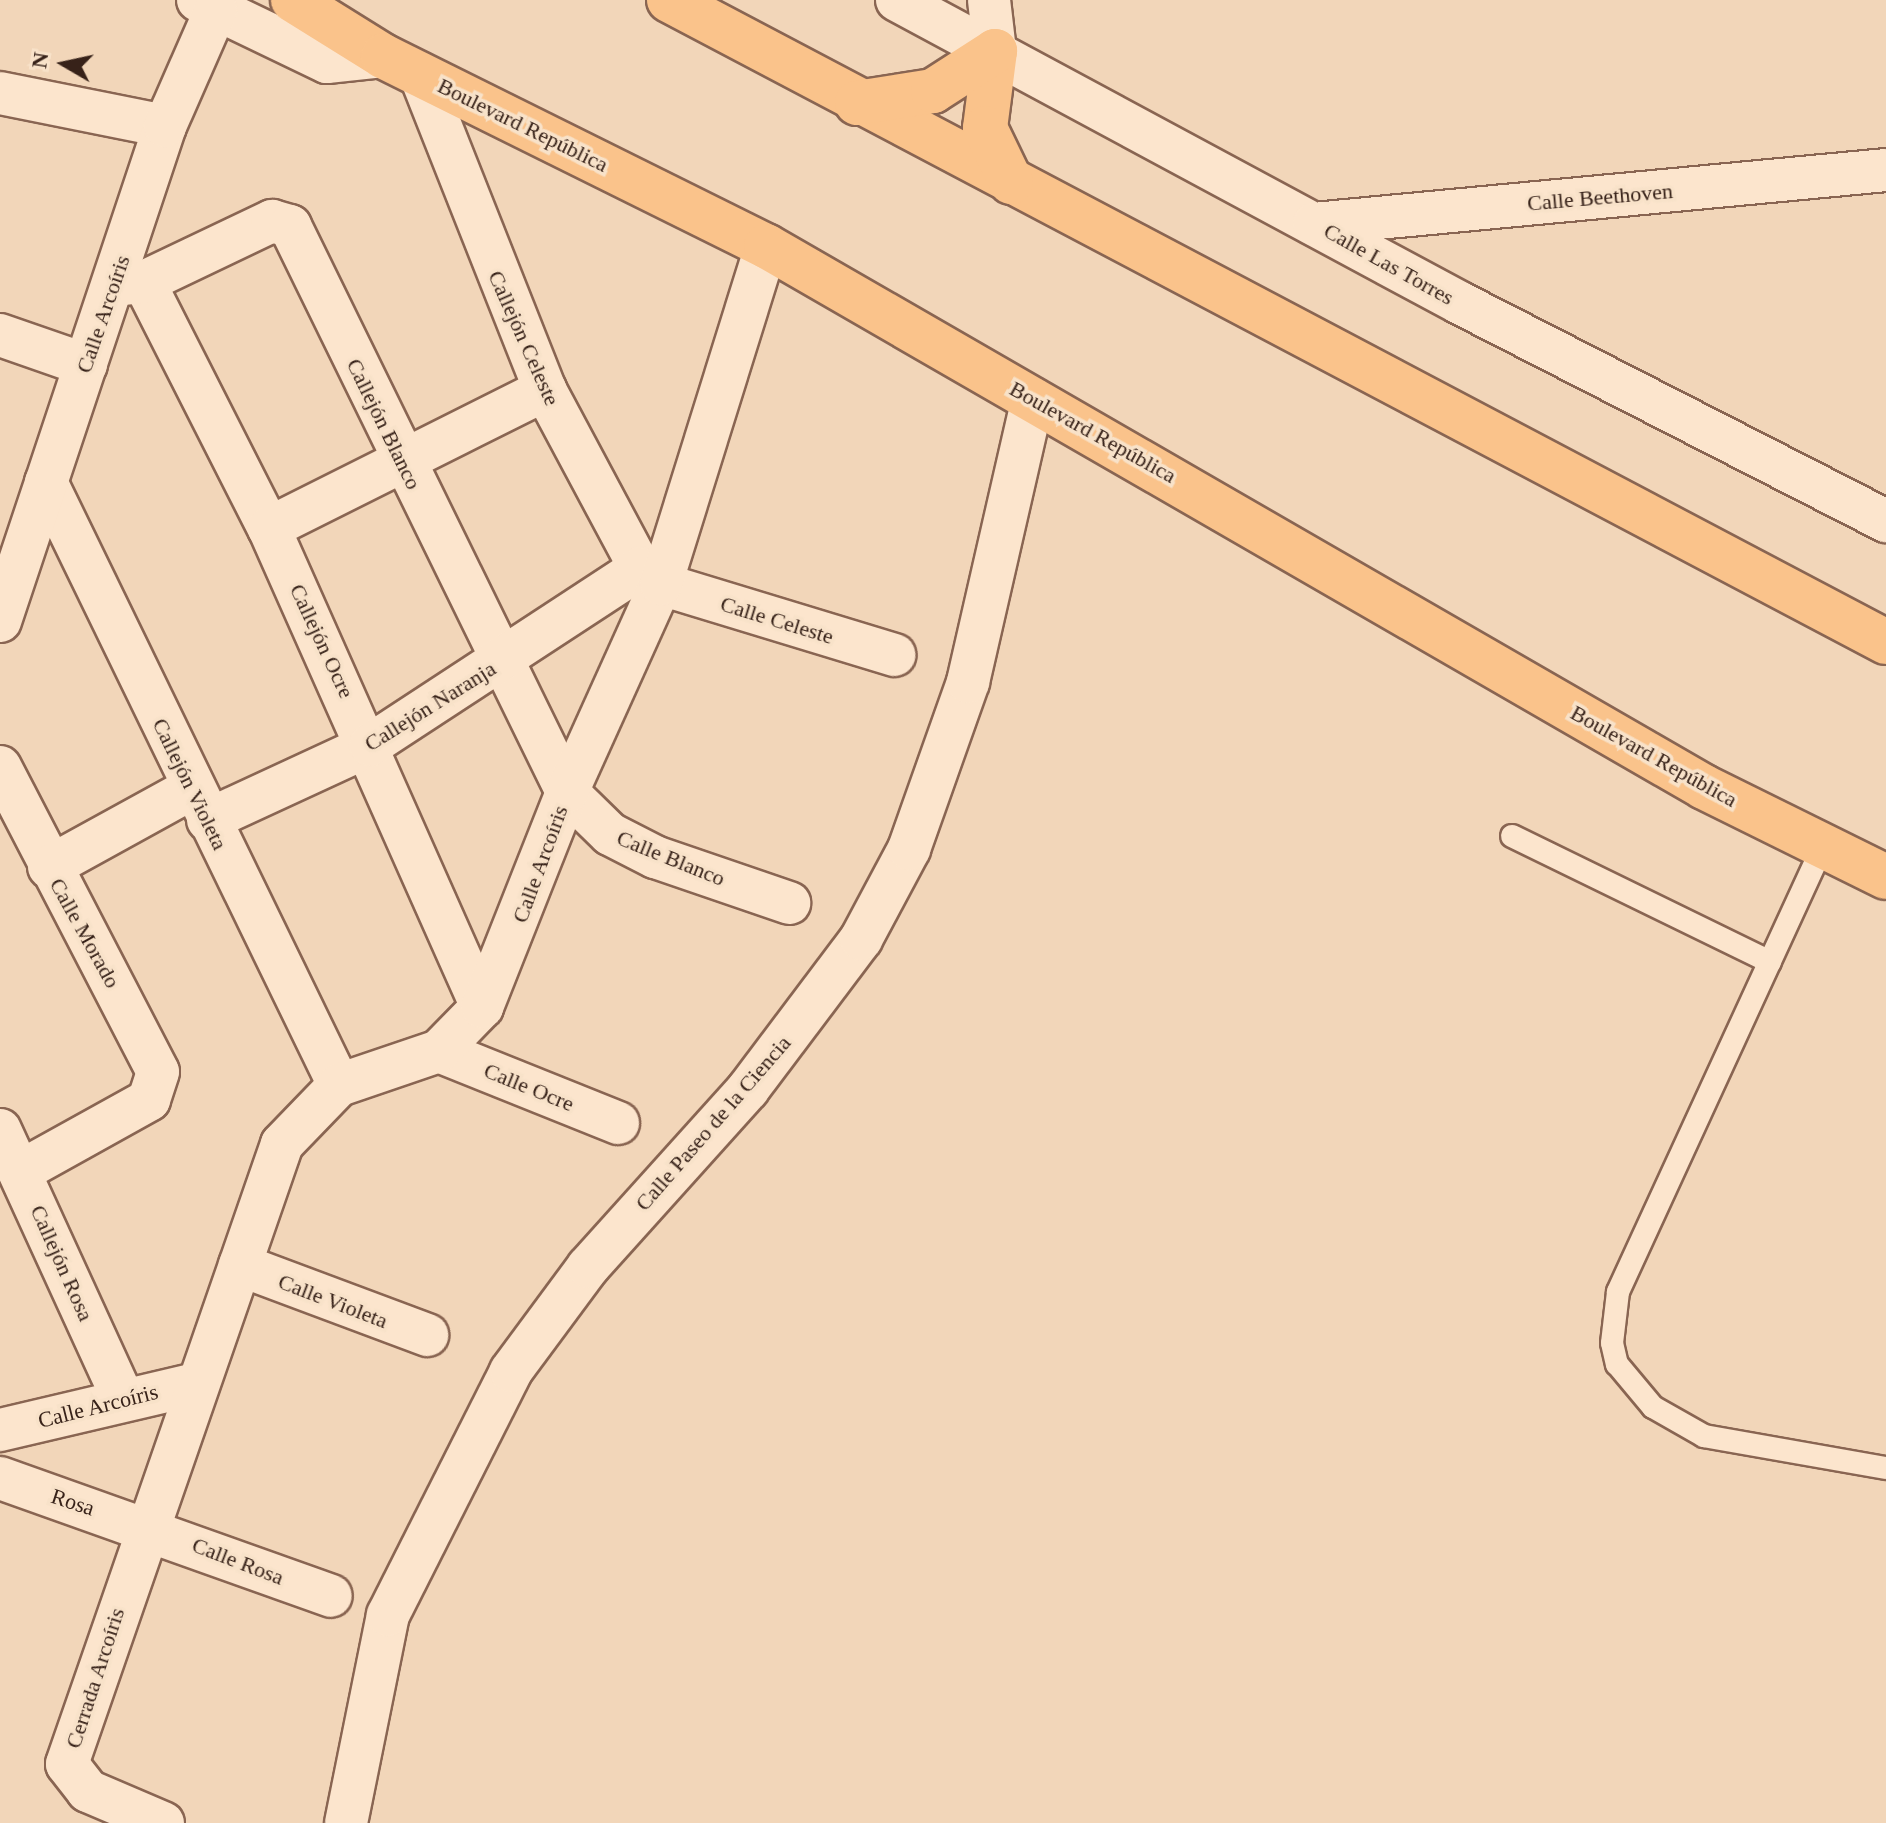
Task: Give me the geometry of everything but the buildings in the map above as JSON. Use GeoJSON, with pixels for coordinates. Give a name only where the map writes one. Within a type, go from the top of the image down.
{"type":"FeatureCollection","features":[{"type":"Feature","properties":{"kind":"main road","name":"Boulevard República"},"geometry":{"type":"LineString","coordinates":[[293,0],[401,65],[766,246],[1704,787],[1886,877]]}},
{"type":"Feature","properties":{"kind":"main road"},"geometry":{"type":"LineString","coordinates":[[669,0],[857,103],[1886,642]]}},
{"type":"Feature","properties":{"kind":"main road"},"geometry":{"type":"LineString","coordinates":[[857,103],[933,91],[995,51]]}},
{"type":"Feature","properties":{"kind":"main road"},"geometry":{"type":"LineString","coordinates":[[995,51],[985,128],[1011,182]]}},
{"type":"Feature","properties":{"kind":"street","name":"Calle Las Torres"},"geometry":{"type":"LineString","coordinates":[[897,0],[1314,224],[1886,521]]}},
{"type":"Feature","properties":{"kind":"street"},"geometry":{"type":"LineString","coordinates":[[989,0],[995,51]]}},
{"type":"Feature","properties":{"kind":"street"},"geometry":{"type":"LineString","coordinates":[[207,5],[327,62],[401,65]]}},
{"type":"Feature","properties":{"kind":"street","name":"Calle Arcoíris"},"geometry":{"type":"LineString","coordinates":[[0,621],[86,365],[128,284],[165,126],[207,5]]}},
{"type":"Feature","properties":{"kind":"street","name":"Callejón Celeste"},"geometry":{"type":"LineString","coordinates":[[401,65],[545,390],[650,576]]}},
{"type":"Feature","properties":{"kind":"street"},"geometry":{"type":"LineString","coordinates":[[0,93],[165,126]]}},
{"type":"Feature","properties":{"kind":"street","name":"Calle Beethoven"},"geometry":{"type":"LineString","coordinates":[[1314,224],[1886,170]]}},
{"type":"Feature","properties":{"kind":"street","name":"Callejón Blanco"},"geometry":{"type":"LineString","coordinates":[[128,284],[272,221],[290,226],[403,466],[567,792]]}},
{"type":"Feature","properties":{"kind":"street","name":"Calle Arcoíris"},"geometry":{"type":"LineString","coordinates":[[146,1526],[290,1128],[339,1085],[439,1051],[482,1007],[650,576],[766,246]]}},
{"type":"Feature","properties":{"kind":"street","name":"Callejón Ocre"},"geometry":{"type":"LineString","coordinates":[[128,284],[269,528],[370,745],[482,1007]]}},
{"type":"Feature","properties":{"kind":"street"},"geometry":{"type":"LineString","coordinates":[[0,335],[86,365]]}},
{"type":"Feature","properties":{"kind":"street"},"geometry":{"type":"LineString","coordinates":[[269,528],[403,466],[545,390]]}},
{"type":"Feature","properties":{"kind":"street","name":"Calle Paseo de la Ciencia"},"geometry":{"type":"LineString","coordinates":[[346,1823],[388,1615],[511,1371],[588,1267],[748,1089],[861,939],[909,849],[968,682],[1033,399]]}},
{"type":"Feature","properties":{"kind":"street","name":"Callejón Violeta"},"geometry":{"type":"LineString","coordinates":[[46,482],[199,804],[339,1085]]}},
{"type":"Feature","properties":{"kind":"street","name":"Calle Celeste"},"geometry":{"type":"LineString","coordinates":[[650,576],[894,655]]}},
{"type":"Feature","properties":{"kind":"street","name":"Callejón Naranja"},"geometry":{"type":"LineString","coordinates":[[49,867],[199,804],[370,745],[500,662],[650,576]]}},
{"type":"Feature","properties":{"kind":"street","name":"Calle Morado"},"geometry":{"type":"LineString","coordinates":[[0,767],[49,867],[155,1062],[158,1082],[149,1100],[21,1171]]}},
{"type":"Feature","properties":{"kind":"street","name":"Calle Blanco"},"geometry":{"type":"LineString","coordinates":[[567,792],[610,834],[655,857],[789,903]]}},
{"type":"Feature","properties":{"kind":"street","name":"Calle Ocre"},"geometry":{"type":"LineString","coordinates":[[439,1051],[618,1123]]}},
{"type":"Feature","properties":{"kind":"street","name":"Callejón Rosa"},"geometry":{"type":"LineString","coordinates":[[0,1130],[122,1396]]}},
{"type":"Feature","properties":{"kind":"street","name":"Calle Violeta"},"geometry":{"type":"LineString","coordinates":[[240,1265],[427,1335]]}},
{"type":"Feature","properties":{"kind":"street","name":"Calle Arcoíris"},"geometry":{"type":"LineString","coordinates":[[0,1430],[122,1396],[196,1384]]}},
{"type":"Feature","properties":{"kind":"street","name":"Rosa"},"geometry":{"type":"LineString","coordinates":[[0,1478],[146,1526]]}},
{"type":"Feature","properties":{"kind":"street","name":"Calle Rosa"},"geometry":{"type":"LineString","coordinates":[[146,1526],[331,1596]]}},
{"type":"Feature","properties":{"kind":"street","name":"Cerrada Arcoíris"},"geometry":{"type":"LineString","coordinates":[[146,1526],[67,1764],[88,1791],[163,1823]]}},
{"type":"Feature","properties":{"kind":"lane"},"geometry":{"type":"LineString","coordinates":[[1512,836],[1770,962]]}},
{"type":"Feature","properties":{"kind":"lane"},"geometry":{"type":"LineString","coordinates":[[1823,846],[1618,1292],[1612,1343],[1617,1364],[1653,1407],[1704,1436],[1886,1468]]}}]}
